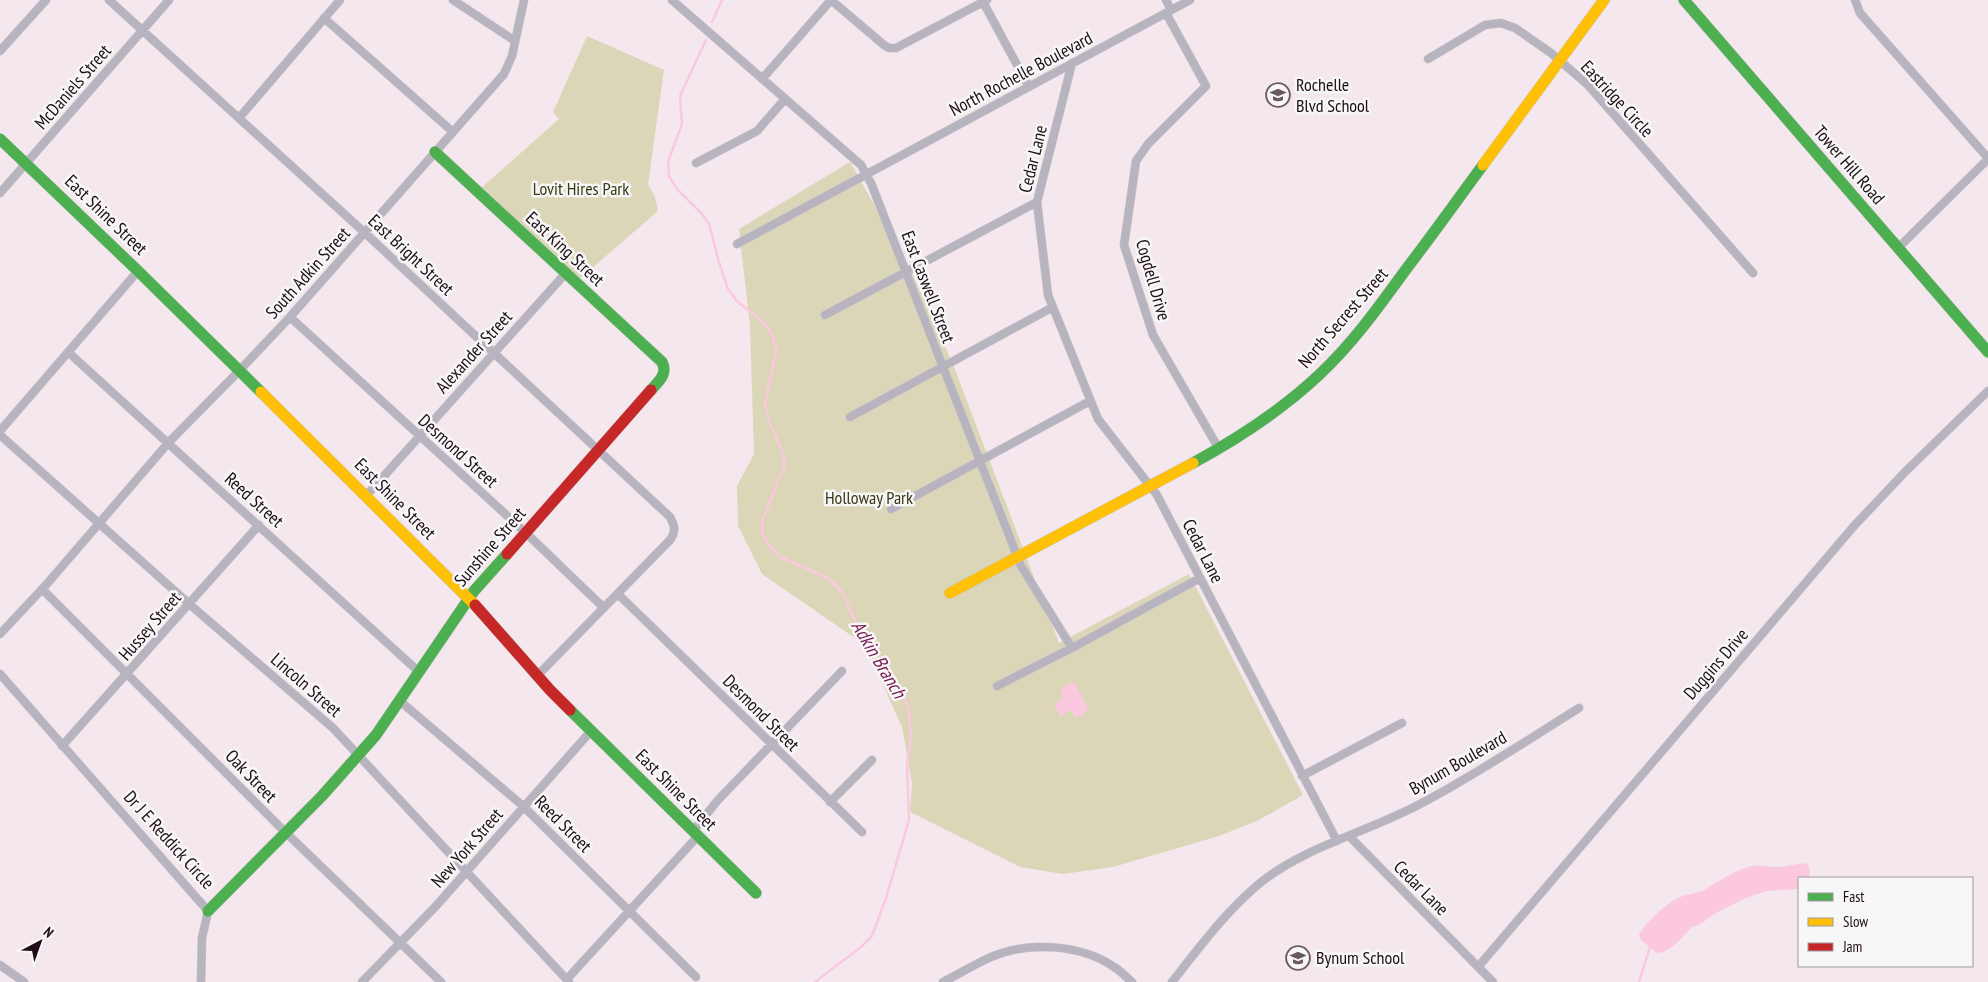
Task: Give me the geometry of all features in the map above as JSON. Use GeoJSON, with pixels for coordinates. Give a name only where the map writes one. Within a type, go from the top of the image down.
{"type":"FeatureCollection","features":[{"type":"Feature","properties":{"kind":"street"},"geometry":{"type":"LineString","coordinates":[[0,51],[46,0]]}},
{"type":"Feature","properties":{"kind":"street","name":"East Bright Street"},"geometry":{"type":"LineString","coordinates":[[109,0],[364,232],[670,517],[675,525],[674,534],[670,540],[618,594]]}},
{"type":"Feature","properties":{"kind":"street","name":"McDaniels Street"},"geometry":{"type":"LineString","coordinates":[[0,193],[168,0]]}},
{"type":"Feature","properties":{"kind":"street"},"geometry":{"type":"LineString","coordinates":[[239,118],[340,0]]}},
{"type":"Feature","properties":{"kind":"street"},"geometry":{"type":"LineString","coordinates":[[453,0],[515,41]]}},
{"type":"Feature","properties":{"kind":"street","name":"South Adkin Street"},"geometry":{"type":"LineString","coordinates":[[99,523],[168,442],[290,317],[504,74],[508,68],[524,0]]}},
{"type":"Feature","properties":{"kind":"street","name":"East Caswell Street"},"geometry":{"type":"LineString","coordinates":[[672,0],[861,166],[866,174],[1018,557],[1072,648]]}},
{"type":"Feature","properties":{"kind":"street"},"geometry":{"type":"LineString","coordinates":[[762,78],[831,0],[889,48],[896,48],[984,1],[1029,87]]}},
{"type":"Feature","properties":{"kind":"street"},"geometry":{"type":"LineString","coordinates":[[1166,0],[1169,11]]}},
{"type":"Feature","properties":{"kind":"street","name":"North Rochelle Boulevard"},"geometry":{"type":"LineString","coordinates":[[737,244],[1190,0]]}},
{"type":"Feature","properties":{"kind":"street","name":"North Secrest Street"},"geometry":{"type":"LineString","coordinates":[[950,593],[1219,449],[1250,431],[1287,404],[1339,356],[1364,326],[1402,277],[1604,0]]}},
{"type":"Feature","properties":{"kind":"street","name":"Tower Hill Road"},"geometry":{"type":"LineString","coordinates":[[1684,0],[1988,352]]}},
{"type":"Feature","properties":{"kind":"street"},"geometry":{"type":"LineString","coordinates":[[1855,0],[1860,13],[1988,158],[1898,248]]}},
{"type":"Feature","properties":{"kind":"street","name":"Cogdell Drive"},"geometry":{"type":"LineString","coordinates":[[1169,11],[1206,86],[1148,144],[1136,161],[1124,245],[1153,335],[1219,449]]}},
{"type":"Feature","properties":{"kind":"street"},"geometry":{"type":"LineString","coordinates":[[324,18],[453,132]]}},
{"type":"Feature","properties":{"kind":"street","name":"Eastridge Circle"},"geometry":{"type":"LineString","coordinates":[[1428,59],[1485,25],[1501,23],[1515,28],[1551,54],[1588,85],[1753,272]]}},
{"type":"Feature","properties":{"kind":"street","name":"Cedar Lane"},"geometry":{"type":"LineString","coordinates":[[1072,64],[1037,202],[1048,295],[1098,419],[1157,495],[1337,841]]}},
{"type":"Feature","properties":{"kind":"street"},"geometry":{"type":"LineString","coordinates":[[696,163],[757,131],[785,99]]}},
{"type":"Feature","properties":{"kind":"street","name":"East Shine Street"},"geometry":{"type":"LineString","coordinates":[[0,138],[138,271],[469,598],[537,676],[756,894]]}},
{"type":"Feature","properties":{"kind":"street","name":"East King Street"},"geometry":{"type":"LineString","coordinates":[[435,152],[662,362],[665,368],[664,375]]}},
{"type":"Feature","properties":{"kind":"street"},"geometry":{"type":"LineString","coordinates":[[825,315],[1037,202]]}},
{"type":"Feature","properties":{"kind":"street"},"geometry":{"type":"LineString","coordinates":[[0,431],[138,271]]}},
{"type":"Feature","properties":{"kind":"street","name":"Alexander Street"},"geometry":{"type":"LineString","coordinates":[[366,496],[565,274]]}},
{"type":"Feature","properties":{"kind":"street"},"geometry":{"type":"LineString","coordinates":[[850,417],[1053,307]]}},
{"type":"Feature","properties":{"kind":"street","name":"Desmond Street"},"geometry":{"type":"LineString","coordinates":[[290,317],[526,533],[604,608]]}},
{"type":"Feature","properties":{"kind":"street","name":"Reed Street"},"geometry":{"type":"LineString","coordinates":[[68,352],[260,525],[419,672]]}},
{"type":"Feature","properties":{"kind":"street","name":"Sunshine Street"},"geometry":{"type":"LineString","coordinates":[[359,755],[400,701],[469,598],[664,375]]}},
{"type":"Feature","properties":{"kind":"street","name":"Duggins Drive"},"geometry":{"type":"LineString","coordinates":[[1478,967],[1854,526],[1905,472],[1988,391]]}},
{"type":"Feature","properties":{"kind":"street"},"geometry":{"type":"LineString","coordinates":[[891,509],[1090,401]]}},
{"type":"Feature","properties":{"kind":"street","name":"Lincoln Street"},"geometry":{"type":"LineString","coordinates":[[0,436],[189,604],[302,700],[359,755],[568,981]]}},
{"type":"Feature","properties":{"kind":"street"},"geometry":{"type":"LineString","coordinates":[[0,634],[99,523]]}},
{"type":"Feature","properties":{"kind":"street","name":"Hussey Street"},"geometry":{"type":"LineString","coordinates":[[62,746],[260,525]]}},
{"type":"Feature","properties":{"kind":"street"},"geometry":{"type":"LineString","coordinates":[[997,686],[1072,648],[1200,578]]}},
{"type":"Feature","properties":{"kind":"street","name":"Oak Street"},"geometry":{"type":"LineString","coordinates":[[42,589],[286,832],[441,982]]}},
{"type":"Feature","properties":{"kind":"street"},"geometry":{"type":"LineString","coordinates":[[537,676],[618,594]]}},
{"type":"Feature","properties":{"kind":"street","name":"Desmond Street"},"geometry":{"type":"LineString","coordinates":[[618,594],[862,832]]}},
{"type":"Feature","properties":{"kind":"street"},"geometry":{"type":"LineString","coordinates":[[568,981],[695,833],[718,800],[842,671]]}},
{"type":"Feature","properties":{"kind":"street","name":"Dr J E Reddick Circle"},"geometry":{"type":"LineString","coordinates":[[0,674],[208,911],[322,796],[359,755]]}},
{"type":"Feature","properties":{"kind":"street","name":"Reed Street"},"geometry":{"type":"LineString","coordinates":[[400,701],[523,806],[696,977]]}},
{"type":"Feature","properties":{"kind":"street","name":"Bynum Boulevard"},"geometry":{"type":"LineString","coordinates":[[1349,836],[1418,805],[1579,708]]}},
{"type":"Feature","properties":{"kind":"street"},"geometry":{"type":"LineString","coordinates":[[1302,776],[1402,723]]}},
{"type":"Feature","properties":{"kind":"street","name":"New York Street"},"geometry":{"type":"LineString","coordinates":[[362,982],[401,943],[591,731]]}},
{"type":"Feature","properties":{"kind":"street"},"geometry":{"type":"LineString","coordinates":[[830,802],[872,760]]}},
{"type":"Feature","properties":{"kind":"street"},"geometry":{"type":"LineString","coordinates":[[1172,982],[1237,905],[1260,883],[1298,858],[1349,836]]}},
{"type":"Feature","properties":{"kind":"street","name":"Cedar Lane"},"geometry":{"type":"LineString","coordinates":[[1349,836],[1493,982]]}},
{"type":"Feature","properties":{"kind":"street"},"geometry":{"type":"LineString","coordinates":[[201,982],[202,938],[208,911]]}},
{"type":"Feature","properties":{"kind":"street"},"geometry":{"type":"LineString","coordinates":[[943,982],[1000,954],[1026,948],[1045,947],[1063,949],[1090,956],[1115,967],[1132,982]]}},
{"type":"Feature","properties":{"kind":"street"},"geometry":{"type":"LineString","coordinates":[[0,964],[24,982]]}},
{"type":"Feature","properties":{"kind":"green space","name":"Lovit Hires Park"},"geometry":{"type":"Polygon","coordinates":[[[587,36],[664,70],[648,184],[655,197],[658,211],[575,283],[480,189],[559,119],[553,112],[587,36]]]}},
{"type":"Feature","properties":{"kind":"green space","name":"Holloway Park"},"geometry":{"type":"Polygon","coordinates":[[[850,162],[909,266],[954,367],[1059,643],[1189,574],[1303,795],[1259,820],[1219,836],[1113,867],[1063,874],[1020,867],[910,812],[912,783],[902,727],[865,645],[762,574],[738,526],[737,486],[754,454],[750,326],[739,229],[850,162]]]}},
{"type":"Feature","properties":{"kind":"shaded area"},"geometry":{"type":"Polygon","coordinates":[[[1074,682],[1089,710],[1075,718],[1071,710],[1060,716],[1054,704],[1064,698],[1060,689],[1074,682]]]}},
{"type":"Feature","properties":{"kind":"shaded area"},"geometry":{"type":"Polygon","coordinates":[[[1806,863],[1809,867],[1810,877],[1798,877],[1797,889],[1767,891],[1746,898],[1716,913],[1699,925],[1692,927],[1676,944],[1664,952],[1657,953],[1641,940],[1639,934],[1672,901],[1704,890],[1733,873],[1752,866],[1779,867],[1806,863]]]}},
{"type":"Feature","properties":{"kind":"waterway","name":"Adkin Branch"},"geometry":{"type":"LineString","coordinates":[[712,22],[722,0]]}},
{"type":"Feature","properties":{"kind":"waterway","name":"Adkin Branch"},"geometry":{"type":"LineString","coordinates":[[706,40],[680,96],[682,124],[668,162],[669,176],[677,189],[702,214],[709,224],[728,289],[737,301],[764,323],[773,336],[776,350],[765,405],[770,424],[784,455],[784,467],[762,521],[762,533],[771,548],[780,557],[828,578],[841,591],[870,652],[901,688],[909,710],[911,741],[907,763],[909,820],[886,898],[872,936],[861,947],[815,982]]}},
{"type":"Feature","properties":{"kind":"waterway"},"geometry":{"type":"LineString","coordinates":[[1639,982],[1650,947]]}},
{"type":"Feature","properties":{"kind":"traffic: fast"},"geometry":{"type":"LineString","coordinates":[[1684,0],[1988,352]]}},
{"type":"Feature","properties":{"kind":"traffic: fast"},"geometry":{"type":"LineString","coordinates":[[0,139],[261,392]]}},
{"type":"Feature","properties":{"kind":"traffic: fast"},"geometry":{"type":"LineString","coordinates":[[435,152],[662,362],[664,366],[663,374],[651,390]]}},
{"type":"Feature","properties":{"kind":"traffic: fast"},"geometry":{"type":"LineString","coordinates":[[1193,463],[1244,433],[1276,411],[1306,387],[1332,362],[1377,309],[1483,165]]}},
{"type":"Feature","properties":{"kind":"traffic: fast"},"geometry":{"type":"LineString","coordinates":[[208,911],[322,796],[376,735],[474,591],[507,554]]}},
{"type":"Feature","properties":{"kind":"traffic: fast"},"geometry":{"type":"LineString","coordinates":[[570,710],[756,893]]}},
{"type":"Feature","properties":{"kind":"traffic: slow"},"geometry":{"type":"LineString","coordinates":[[1483,165],[1604,0]]}},
{"type":"Feature","properties":{"kind":"traffic: slow"},"geometry":{"type":"LineString","coordinates":[[261,392],[475,605]]}},
{"type":"Feature","properties":{"kind":"traffic: slow"},"geometry":{"type":"LineString","coordinates":[[950,593],[1193,463]]}},
{"type":"Feature","properties":{"kind":"traffic: jam"},"geometry":{"type":"LineString","coordinates":[[507,554],[651,390]]}},
{"type":"Feature","properties":{"kind":"traffic: jam"},"geometry":{"type":"LineString","coordinates":[[475,605],[570,710]]}},
{"type":"Feature","properties":{"kind":"place","name":"Rochelle Blvd School"},"geometry":{"type":"Point","coordinates":[1278,95]}},
{"type":"Feature","properties":{"kind":"place","name":"Bynum School"},"geometry":{"type":"Point","coordinates":[1298,958]}}]}
